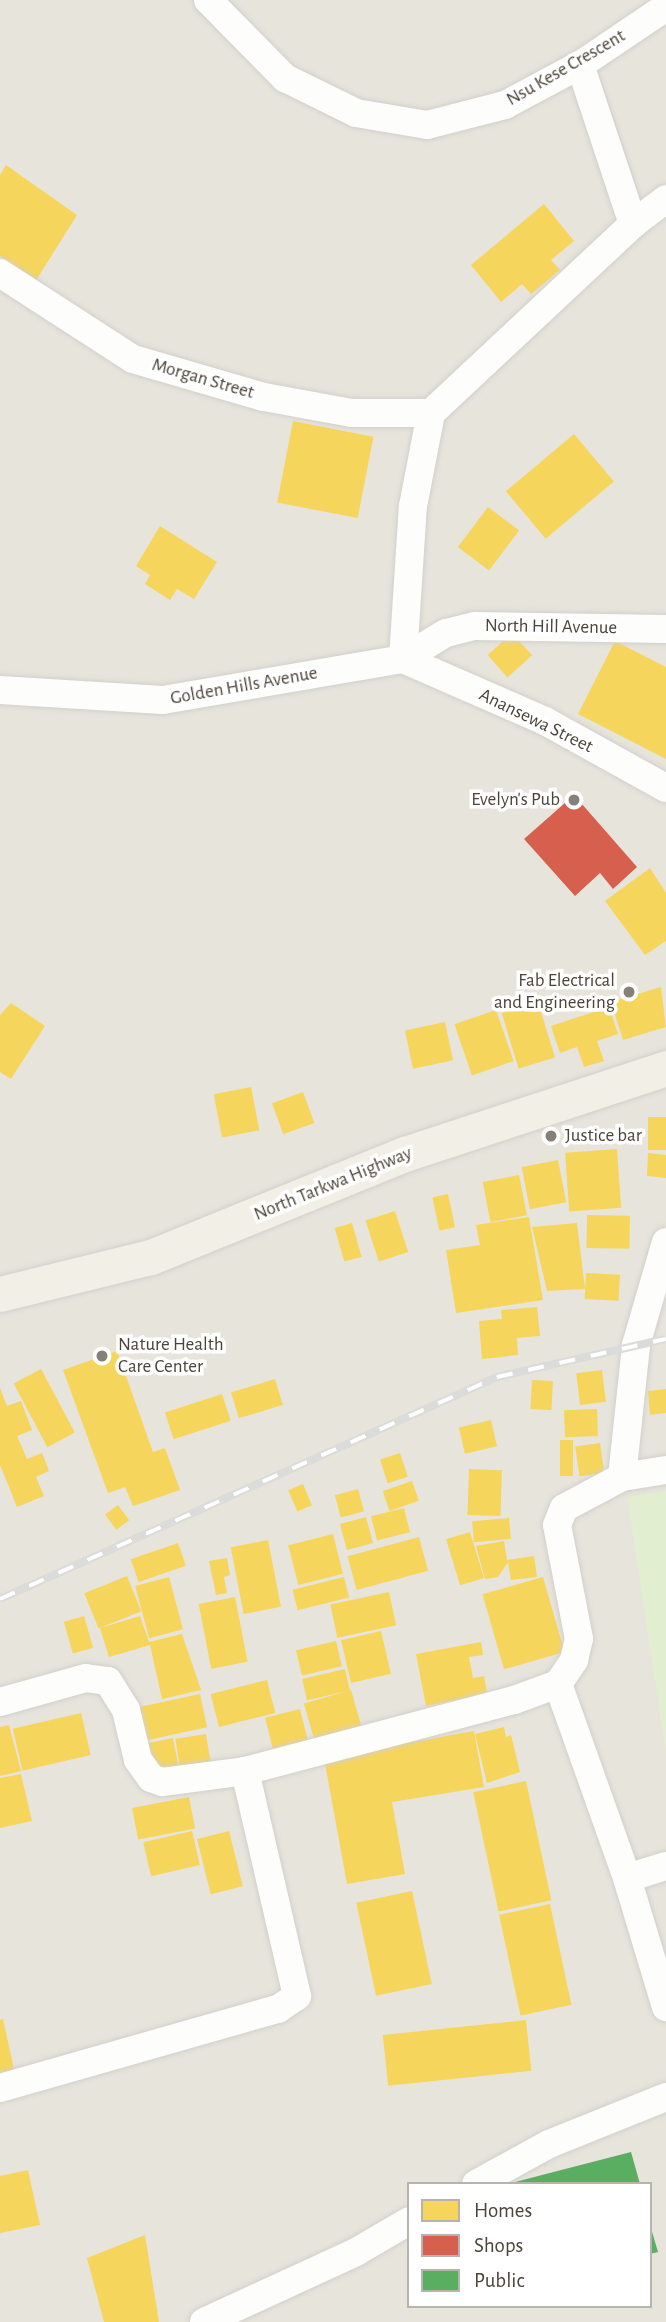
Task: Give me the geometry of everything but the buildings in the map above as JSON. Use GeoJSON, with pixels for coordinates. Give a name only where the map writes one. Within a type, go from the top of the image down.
{"type":"FeatureCollection","features":[{"type":"Feature","properties":{"kind":"main road","name":"North Tarkwa Highway"},"geometry":{"type":"LineString","coordinates":[[0,1294],[151,1257],[405,1154],[666,1068]]}},
{"type":"Feature","properties":{"kind":"street","name":"Nsu Kese Crescent"},"geometry":{"type":"LineString","coordinates":[[208,0],[285,78],[356,113],[427,125],[505,105],[580,65],[666,7]]}},
{"type":"Feature","properties":{"kind":"street"},"geometry":{"type":"LineString","coordinates":[[580,65],[633,224]]}},
{"type":"Feature","properties":{"kind":"street"},"geometry":{"type":"LineString","coordinates":[[402,659],[413,506],[431,413],[633,224],[666,199]]}},
{"type":"Feature","properties":{"kind":"street","name":"Morgan Street"},"geometry":{"type":"LineString","coordinates":[[0,274],[133,359],[264,397],[352,413],[431,413]]}},
{"type":"Feature","properties":{"kind":"street","name":"North Hill Avenue"},"geometry":{"type":"LineString","coordinates":[[402,659],[446,633],[475,626],[666,629]]}},
{"type":"Feature","properties":{"kind":"street","name":"Golden Hills Avenue"},"geometry":{"type":"LineString","coordinates":[[0,690],[163,700],[402,659]]}},
{"type":"Feature","properties":{"kind":"street","name":"Anansewa Street"},"geometry":{"type":"LineString","coordinates":[[402,659],[545,722],[666,788]]}},
{"type":"Feature","properties":{"kind":"street"},"geometry":{"type":"LineString","coordinates":[[622,1477],[636,1345],[666,1242]]}},
{"type":"Feature","properties":{"kind":"street"},"geometry":{"type":"LineString","coordinates":[[0,1702],[86,1678],[108,1681],[126,1710],[138,1760],[151,1778],[162,1782],[245,1771],[514,1700],[558,1684],[574,1660],[579,1639],[557,1525],[564,1508],[622,1477],[666,1470]]}},
{"type":"Feature","properties":{"kind":"street"},"geometry":{"type":"LineString","coordinates":[[558,1684],[627,1878],[666,2007]]}},
{"type":"Feature","properties":{"kind":"street"},"geometry":{"type":"LineString","coordinates":[[0,2088],[278,2009],[297,1996],[245,1771]]}},
{"type":"Feature","properties":{"kind":"street"},"geometry":{"type":"LineString","coordinates":[[627,1878],[666,1866]]}},
{"type":"Feature","properties":{"kind":"street"},"geometry":{"type":"LineString","coordinates":[[479,2182],[549,2144],[666,2096]]}},
{"type":"Feature","properties":{"kind":"street"},"geometry":{"type":"LineString","coordinates":[[204,2322],[356,2252],[407,2222]]}},
{"type":"Feature","properties":{"kind":"shaded area"},"geometry":{"type":"Polygon","coordinates":[[[0,0],[666,0],[666,2322],[0,2322],[0,0]]]}},
{"type":"Feature","properties":{"kind":"green space"},"geometry":{"type":"Polygon","coordinates":[[[666,1491],[666,1753],[627,1497],[666,1491]]]}},
{"type":"Feature","properties":{"kind":"railway"},"geometry":{"type":"LineString","coordinates":[[0,1599],[497,1377],[666,1339]]}},
{"type":"Feature","properties":{"kind":"place","name":"Evelyn's Pub"},"geometry":{"type":"Point","coordinates":[574,800]}},
{"type":"Feature","properties":{"kind":"place","name":"Fab Electrical and Engineering"},"geometry":{"type":"Point","coordinates":[629,992]}},
{"type":"Feature","properties":{"kind":"place","name":"Justice bar"},"geometry":{"type":"Point","coordinates":[551,1136]}},
{"type":"Feature","properties":{"kind":"place","name":"Nature Health Care Center"},"geometry":{"type":"Point","coordinates":[102,1356]}}]}
